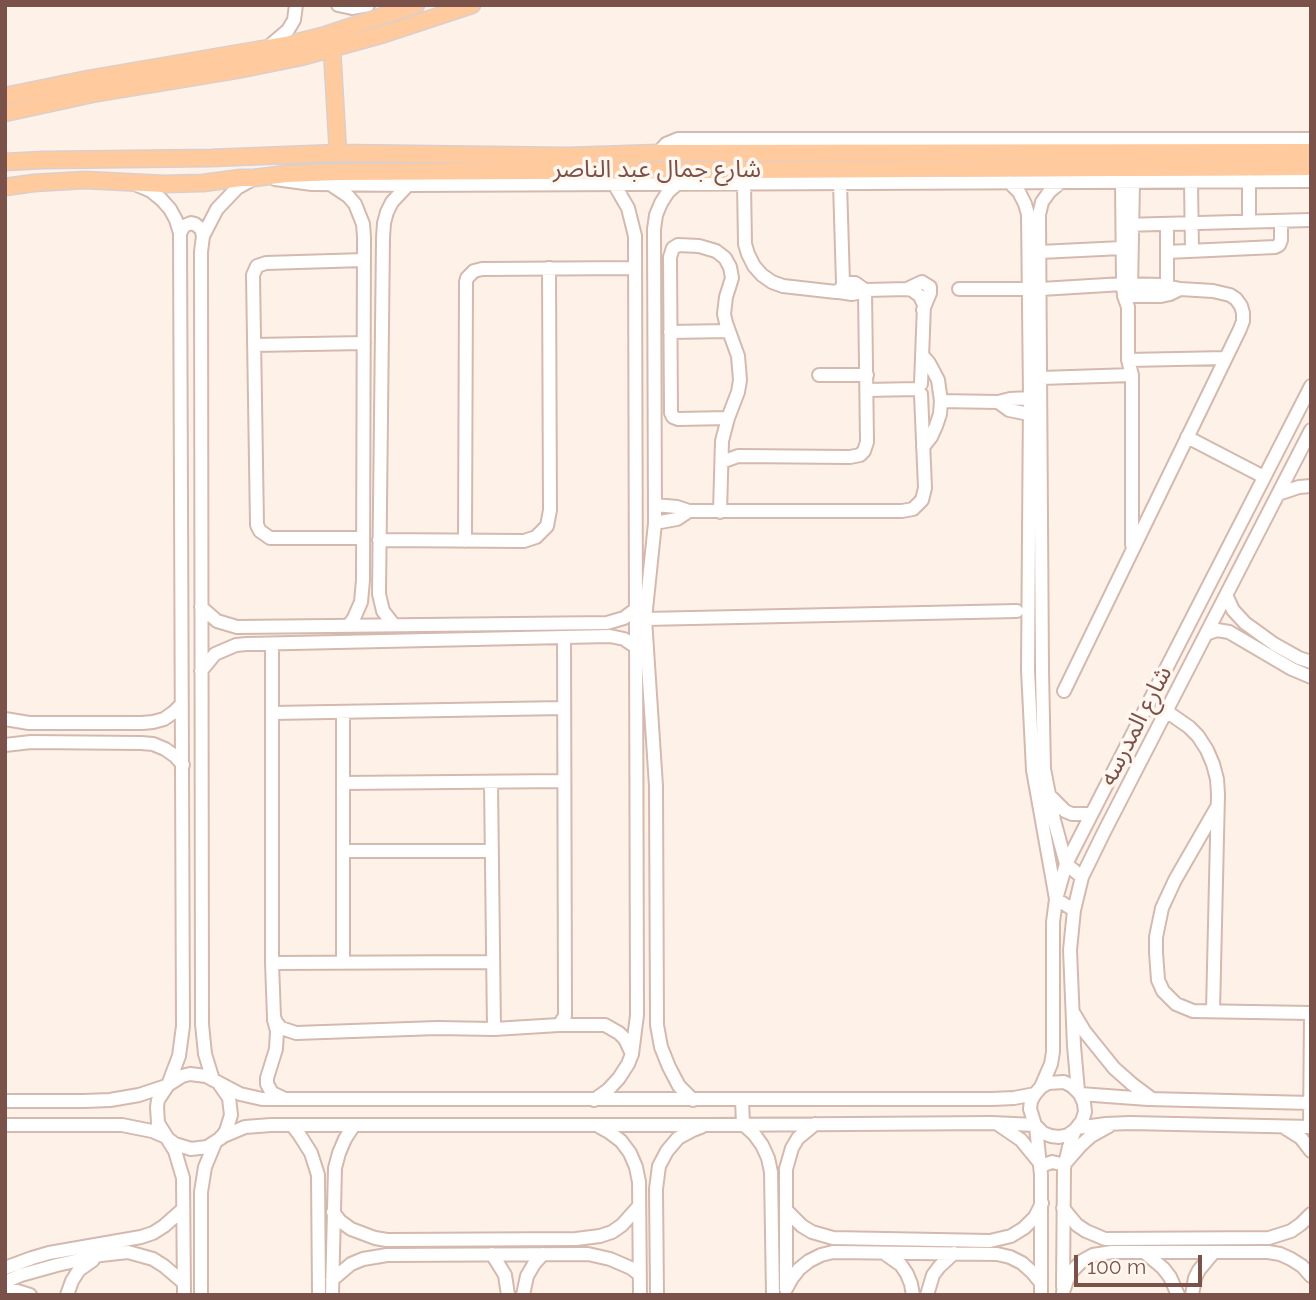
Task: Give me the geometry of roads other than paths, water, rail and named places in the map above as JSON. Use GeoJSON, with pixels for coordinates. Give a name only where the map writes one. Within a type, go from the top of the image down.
{"type":"FeatureCollection","features":[{"type":"Feature","properties":{"kind":"main road"},"geometry":{"type":"LineString","coordinates":[[7,104],[88,79],[322,36],[416,5]]}},
{"type":"Feature","properties":{"kind":"main road"},"geometry":{"type":"LineString","coordinates":[[7,104],[92,94],[270,64],[332,49],[472,5]]}},
{"type":"Feature","properties":{"kind":"main road"},"geometry":{"type":"LineString","coordinates":[[332,49],[338,153]]}},
{"type":"Feature","properties":{"kind":"main road","name":"شارع جمال عبد الناصر"},"geometry":{"type":"LineString","coordinates":[[6,188],[59,181],[188,184],[337,172],[942,169],[973,161],[1186,146],[1311,152]]}},
{"type":"Feature","properties":{"kind":"main road","name":"شارع جمال عبد الناصر"},"geometry":{"type":"LineString","coordinates":[[5,162],[338,153],[568,156],[658,153],[973,161],[1310,178]]}},
{"type":"Feature","properties":{"kind":"main road"},"geometry":{"type":"LineString","coordinates":[[164,158],[184,165],[189,174],[188,184]]}},
{"type":"Feature","properties":{"kind":"main road"},"geometry":{"type":"LineString","coordinates":[[211,158],[210,166],[216,172],[252,178]]}},
{"type":"Feature","properties":{"kind":"main road"},"geometry":{"type":"LineString","coordinates":[[932,183],[942,169]]}},
{"type":"Feature","properties":{"kind":"main road"},"geometry":{"type":"LineString","coordinates":[[701,183],[713,170]]}},
{"type":"Feature","properties":{"kind":"main road"},"geometry":{"type":"LineString","coordinates":[[546,171],[566,184]]}},
{"type":"Feature","properties":{"kind":"street"},"geometry":{"type":"LineString","coordinates":[[267,48],[288,30],[294,20],[296,5]]}},
{"type":"Feature","properties":{"kind":"street"},"geometry":{"type":"LineString","coordinates":[[338,5],[352,8],[368,5]]}},
{"type":"Feature","properties":{"kind":"street"},"geometry":{"type":"LineString","coordinates":[[1186,146],[1311,139]]}},
{"type":"Feature","properties":{"kind":"street"},"geometry":{"type":"LineString","coordinates":[[203,236],[226,198],[252,178],[330,184],[932,183],[973,161],[1009,182],[1025,204],[1034,225],[1040,252],[1035,289],[1029,414],[1028,670],[1033,770],[1056,898],[1074,910]]}},
{"type":"Feature","properties":{"kind":"street"},"geometry":{"type":"LineString","coordinates":[[1009,182],[1191,182],[1310,178]]}},
{"type":"Feature","properties":{"kind":"street"},"geometry":{"type":"LineString","coordinates":[[1249,181],[1249,222]]}},
{"type":"Feature","properties":{"kind":"street"},"geometry":{"type":"LineString","coordinates":[[1062,182],[1050,191],[1042,202],[1034,225],[1041,378],[1029,606],[1044,769],[1066,864],[1082,877]]}},
{"type":"Feature","properties":{"kind":"street"},"geometry":{"type":"LineString","coordinates":[[1128,182],[1127,293],[1128,360],[1132,375],[1132,550]]}},
{"type":"Feature","properties":{"kind":"street"},"geometry":{"type":"LineString","coordinates":[[1191,182],[1192,251]]}},
{"type":"Feature","properties":{"kind":"street"},"geometry":{"type":"LineString","coordinates":[[130,183],[161,198],[170,208],[180,233],[183,1026],[179,1056],[159,1100],[156,1115],[180,1164],[183,1178],[184,1289]]}},
{"type":"Feature","properties":{"kind":"street"},"geometry":{"type":"LineString","coordinates":[[594,1100],[608,1090],[628,1064],[632,1054],[637,1014],[636,647],[655,523],[654,249],[656,215],[668,192],[678,183]]}},
{"type":"Feature","properties":{"kind":"street"},"geometry":{"type":"LineString","coordinates":[[655,505],[689,511],[720,512],[908,511],[918,505],[925,494],[921,389],[923,305],[920,296],[907,289],[865,290],[855,283],[841,287],[783,286],[772,282],[762,275],[751,260],[745,244],[744,183]]}},
{"type":"Feature","properties":{"kind":"street"},"geometry":{"type":"LineString","coordinates":[[840,183],[841,287]]}},
{"type":"Feature","properties":{"kind":"street"},"geometry":{"type":"LineString","coordinates":[[330,184],[355,204],[363,224],[364,237],[362,594],[358,610],[349,625]]}},
{"type":"Feature","properties":{"kind":"street"},"geometry":{"type":"LineString","coordinates":[[394,625],[383,611],[379,594],[383,238],[387,212],[408,184]]}},
{"type":"Feature","properties":{"kind":"street"},"geometry":{"type":"LineString","coordinates":[[614,184],[633,222],[635,250],[635,423],[640,614],[656,786],[656,1014],[661,1047],[669,1067],[680,1086],[693,1100]]}},
{"type":"Feature","properties":{"kind":"street"},"geometry":{"type":"LineString","coordinates":[[1128,224],[1311,220]]}},
{"type":"Feature","properties":{"kind":"street"},"geometry":{"type":"LineString","coordinates":[[1167,252],[1275,247],[1282,240],[1281,221]]}},
{"type":"Feature","properties":{"kind":"street"},"geometry":{"type":"LineString","coordinates":[[180,233],[184,226],[191,223],[199,226],[203,236],[200,268],[203,1038],[205,1054],[216,1082],[225,1091],[231,1107],[230,1123],[218,1140],[202,1180],[201,1295]]}},
{"type":"Feature","properties":{"kind":"street"},"geometry":{"type":"LineString","coordinates":[[1127,293],[1122,248],[1128,224]]}},
{"type":"Feature","properties":{"kind":"street"},"geometry":{"type":"LineString","coordinates":[[1167,224],[1167,285]]}},
{"type":"Feature","properties":{"kind":"street"},"geometry":{"type":"LineString","coordinates":[[364,237],[368,231],[374,229],[380,232],[383,238]]}},
{"type":"Feature","properties":{"kind":"street"},"geometry":{"type":"LineString","coordinates":[[635,250],[638,245],[644,243],[650,244],[654,249]]}},
{"type":"Feature","properties":{"kind":"street"},"geometry":{"type":"LineString","coordinates":[[728,418],[678,419],[672,415],[670,257],[673,248],[690,244],[721,254],[728,263],[732,278]]}},
{"type":"Feature","properties":{"kind":"street"},"geometry":{"type":"LineString","coordinates":[[1040,252],[1122,248]]}},
{"type":"Feature","properties":{"kind":"street"},"geometry":{"type":"LineString","coordinates":[[363,538],[276,539],[264,536],[260,531],[256,519],[253,275],[257,266],[266,263],[364,260]]}},
{"type":"Feature","properties":{"kind":"street"},"geometry":{"type":"LineString","coordinates":[[728,263],[751,260]]}},
{"type":"Feature","properties":{"kind":"street"},"geometry":{"type":"LineString","coordinates":[[720,512],[723,435],[740,380],[738,356],[728,331],[724,306],[732,278],[751,260]]}},
{"type":"Feature","properties":{"kind":"street"},"geometry":{"type":"LineString","coordinates":[[379,540],[530,540],[542,532],[550,519],[549,268]]}},
{"type":"Feature","properties":{"kind":"street"},"geometry":{"type":"LineString","coordinates":[[465,541],[467,278],[478,269],[635,268]]}},
{"type":"Feature","properties":{"kind":"street"},"geometry":{"type":"LineString","coordinates":[[1064,691],[1243,321],[1241,306],[1230,295],[1167,285],[1127,293]]}},
{"type":"Feature","properties":{"kind":"street"},"geometry":{"type":"LineString","coordinates":[[959,289],[1035,289],[1161,296],[1180,289]]}},
{"type":"Feature","properties":{"kind":"street"},"geometry":{"type":"LineString","coordinates":[[722,456],[850,457],[860,455],[864,451],[867,442],[865,290]]}},
{"type":"Feature","properties":{"kind":"street"},"geometry":{"type":"LineString","coordinates":[[670,332],[728,331]]}},
{"type":"Feature","properties":{"kind":"street"},"geometry":{"type":"LineString","coordinates":[[254,345],[364,343]]}},
{"type":"Feature","properties":{"kind":"street"},"geometry":{"type":"LineString","coordinates":[[922,355],[934,371],[941,395],[936,426],[923,447]]}},
{"type":"Feature","properties":{"kind":"street"},"geometry":{"type":"LineString","coordinates":[[1128,360],[1226,358]]}},
{"type":"Feature","properties":{"kind":"street"},"geometry":{"type":"LineString","coordinates":[[819,375],[867,375]]}},
{"type":"Feature","properties":{"kind":"street"},"geometry":{"type":"LineString","coordinates":[[1041,378],[1132,375]]}},
{"type":"Feature","properties":{"kind":"street","name":"شارع المدرسه"},"geometry":{"type":"LineString","coordinates":[[1038,1090],[1051,1064],[1052,942],[1056,898],[1066,864],[1311,386]]}},
{"type":"Feature","properties":{"kind":"street"},"geometry":{"type":"LineString","coordinates":[[867,390],[921,389],[941,395],[998,402],[1030,398]]}},
{"type":"Feature","properties":{"kind":"street"},"geometry":{"type":"LineString","coordinates":[[998,402],[1009,410],[1029,414]]}},
{"type":"Feature","properties":{"kind":"street"},"geometry":{"type":"LineString","coordinates":[[635,423],[655,422]]}},
{"type":"Feature","properties":{"kind":"street"},"geometry":{"type":"LineString","coordinates":[[1187,437],[1264,477]]}},
{"type":"Feature","properties":{"kind":"street"},"geometry":{"type":"LineString","coordinates":[[1282,443],[1307,441]]}},
{"type":"Feature","properties":{"kind":"street","name":"شارع المدرسه"},"geometry":{"type":"LineString","coordinates":[[1079,1093],[1070,950],[1074,910],[1082,877],[1307,441]]}},
{"type":"Feature","properties":{"kind":"street"},"geometry":{"type":"LineString","coordinates":[[363,459],[380,458]]}},
{"type":"Feature","properties":{"kind":"street"},"geometry":{"type":"LineString","coordinates":[[1278,494],[1311,486]]}},
{"type":"Feature","properties":{"kind":"street"},"geometry":{"type":"LineString","coordinates":[[655,523],[677,519],[689,511]]}},
{"type":"Feature","properties":{"kind":"street"},"geometry":{"type":"LineString","coordinates":[[182,549],[201,549]]}},
{"type":"Feature","properties":{"kind":"street"},"geometry":{"type":"LineString","coordinates":[[362,594],[371,598],[379,594]]}},
{"type":"Feature","properties":{"kind":"street"},"geometry":{"type":"LineString","coordinates":[[1226,595],[1233,610],[1252,628],[1289,653],[1311,662]]}},
{"type":"Feature","properties":{"kind":"street"},"geometry":{"type":"LineString","coordinates":[[201,607],[217,621],[248,626],[610,622],[640,614],[1029,606]]}},
{"type":"Feature","properties":{"kind":"street"},"geometry":{"type":"LineString","coordinates":[[610,622],[614,630],[610,636]]}},
{"type":"Feature","properties":{"kind":"street"},"geometry":{"type":"LineString","coordinates":[[437,624],[438,640]]}},
{"type":"Feature","properties":{"kind":"street"},"geometry":{"type":"LineString","coordinates":[[247,644],[243,635],[248,626]]}},
{"type":"Feature","properties":{"kind":"street"},"geometry":{"type":"LineString","coordinates":[[1206,634],[1217,630],[1229,632],[1292,669],[1311,677]]}},
{"type":"Feature","properties":{"kind":"street"},"geometry":{"type":"LineString","coordinates":[[201,671],[215,654],[236,645],[247,644],[610,636],[624,639],[636,647]]}},
{"type":"Feature","properties":{"kind":"street"},"geometry":{"type":"LineString","coordinates":[[559,1025],[565,1010],[564,637]]}},
{"type":"Feature","properties":{"kind":"street"},"geometry":{"type":"LineString","coordinates":[[272,644],[272,963],[277,1031],[276,1049],[267,1084],[272,1093],[285,1099]]}},
{"type":"Feature","properties":{"kind":"street"},"geometry":{"type":"LineString","coordinates":[[5,719],[29,723],[142,723],[164,719],[182,704]]}},
{"type":"Feature","properties":{"kind":"street"},"geometry":{"type":"LineString","coordinates":[[272,713],[564,708]]}},
{"type":"Feature","properties":{"kind":"street"},"geometry":{"type":"LineString","coordinates":[[1166,711],[1189,727],[1207,750],[1217,779],[1213,1011]]}},
{"type":"Feature","properties":{"kind":"street"},"geometry":{"type":"LineString","coordinates":[[343,712],[343,963]]}},
{"type":"Feature","properties":{"kind":"street"},"geometry":{"type":"LineString","coordinates":[[5,745],[30,742],[153,744],[175,756],[183,765]]}},
{"type":"Feature","properties":{"kind":"street"},"geometry":{"type":"LineString","coordinates":[[343,783],[564,781]]}},
{"type":"Feature","properties":{"kind":"street"},"geometry":{"type":"LineString","coordinates":[[491,782],[494,1028]]}},
{"type":"Feature","properties":{"kind":"street"},"geometry":{"type":"LineString","coordinates":[[636,786],[656,786]]}},
{"type":"Feature","properties":{"kind":"street"},"geometry":{"type":"LineString","coordinates":[[1049,794],[1065,811],[1072,814],[1091,814]]}},
{"type":"Feature","properties":{"kind":"street"},"geometry":{"type":"LineString","coordinates":[[5,1125],[122,1125],[152,1131],[175,1144],[191,1149],[207,1147],[232,1132],[257,1125],[994,1123],[1035,1126],[1043,1133],[1059,1137],[1076,1129],[1130,1123],[1310,1127],[1311,1014],[1184,1009],[1169,999],[1158,980],[1158,922],[1168,894],[1217,807]]}},
{"type":"Feature","properties":{"kind":"street"},"geometry":{"type":"LineString","coordinates":[[343,851],[492,851]]}},
{"type":"Feature","properties":{"kind":"street"},"geometry":{"type":"LineString","coordinates":[[183,858],[202,857]]}},
{"type":"Feature","properties":{"kind":"street"},"geometry":{"type":"LineString","coordinates":[[272,963],[493,962]]}},
{"type":"Feature","properties":{"kind":"street"},"geometry":{"type":"LineString","coordinates":[[1072,1010],[1085,1032],[1114,1068],[1153,1099]]}},
{"type":"Feature","properties":{"kind":"street"},"geometry":{"type":"LineString","coordinates":[[637,1014],[646,1017],[656,1014]]}},
{"type":"Feature","properties":{"kind":"street"},"geometry":{"type":"LineString","coordinates":[[274,1017],[281,1028],[296,1033],[605,1025],[625,1039],[632,1054]]}},
{"type":"Feature","properties":{"kind":"street"},"geometry":{"type":"LineString","coordinates":[[5,1101],[110,1100],[139,1095],[190,1074],[206,1076],[251,1097],[262,1099],[992,1099],[1014,1098],[1038,1090],[1048,1083],[1064,1082],[1079,1093],[1085,1112],[1076,1129],[1064,1166],[1063,1293]]}},
{"type":"Feature","properties":{"kind":"street"},"geometry":{"type":"LineString","coordinates":[[1038,1090],[1030,1110],[1041,1166],[1041,1289]]}},
{"type":"Feature","properties":{"kind":"street"},"geometry":{"type":"LineString","coordinates":[[5,1093],[21,1100]]}},
{"type":"Feature","properties":{"kind":"street"},"geometry":{"type":"LineString","coordinates":[[1079,1093],[1129,1098],[1310,1103]]}},
{"type":"Feature","properties":{"kind":"street"},"geometry":{"type":"LineString","coordinates":[[1129,1098],[1122,1109],[1124,1117],[1130,1123]]}},
{"type":"Feature","properties":{"kind":"street"},"geometry":{"type":"LineString","coordinates":[[992,1099],[996,1108],[994,1123]]}},
{"type":"Feature","properties":{"kind":"street"},"geometry":{"type":"LineString","coordinates":[[742,1100],[743,1124],[762,1145],[786,1210],[787,1292]]}},
{"type":"Feature","properties":{"kind":"street"},"geometry":{"type":"LineString","coordinates":[[994,1123],[1021,1140],[1041,1166]]}},
{"type":"Feature","properties":{"kind":"street"},"geometry":{"type":"LineString","coordinates":[[774,1295],[779,1185],[792,1148],[798,1138],[815,1124]]}},
{"type":"Feature","properties":{"kind":"street"},"geometry":{"type":"LineString","coordinates":[[1064,1166],[1091,1136],[1114,1124]]}},
{"type":"Feature","properties":{"kind":"street"},"geometry":{"type":"LineString","coordinates":[[292,1125],[306,1143],[318,1175],[319,1295]]}},
{"type":"Feature","properties":{"kind":"street"},"geometry":{"type":"LineString","coordinates":[[332,1295],[335,1168],[339,1153],[354,1125]]}},
{"type":"Feature","properties":{"kind":"street"},"geometry":{"type":"LineString","coordinates":[[596,1125],[621,1141],[633,1160],[639,1182],[640,1295]]}},
{"type":"Feature","properties":{"kind":"street"},"geometry":{"type":"LineString","coordinates":[[657,1295],[656,1179],[659,1166],[678,1138],[709,1125]]}},
{"type":"Feature","properties":{"kind":"street"},"geometry":{"type":"LineString","coordinates":[[1278,1125],[1291,1130],[1311,1151]]}},
{"type":"Feature","properties":{"kind":"street"},"geometry":{"type":"LineString","coordinates":[[1041,1166],[1052,1162],[1064,1166]]}},
{"type":"Feature","properties":{"kind":"street"},"geometry":{"type":"LineString","coordinates":[[639,1182],[647,1177],[656,1179]]}},
{"type":"Feature","properties":{"kind":"street"},"geometry":{"type":"LineString","coordinates":[[319,1201],[328,1198],[340,1221],[351,1229],[362,1235],[387,1240],[588,1238],[600,1236],[622,1225],[639,1206]]}},
{"type":"Feature","properties":{"kind":"street"},"geometry":{"type":"LineString","coordinates":[[5,1282],[129,1246],[174,1219],[191,1203],[200,1205]]}},
{"type":"Feature","properties":{"kind":"street"},"geometry":{"type":"LineString","coordinates":[[787,1292],[799,1269],[833,1245],[997,1240],[1024,1228],[1042,1203]]}},
{"type":"Feature","properties":{"kind":"street"},"geometry":{"type":"LineString","coordinates":[[1063,1208],[1077,1225],[1105,1246],[1144,1252],[1214,1252],[1268,1245],[1311,1214]]}},
{"type":"Feature","properties":{"kind":"street"},"geometry":{"type":"LineString","coordinates":[[786,1210],[803,1226],[833,1245],[884,1252],[997,1254],[1010,1257],[1032,1272],[1041,1289]]}},
{"type":"Feature","properties":{"kind":"street"},"geometry":{"type":"LineString","coordinates":[[588,1238],[592,1244],[589,1254]]}},
{"type":"Feature","properties":{"kind":"street"},"geometry":{"type":"LineString","coordinates":[[387,1240],[383,1246],[387,1255]]}},
{"type":"Feature","properties":{"kind":"street"},"geometry":{"type":"LineString","coordinates":[[997,1240],[1000,1247],[997,1254]]}},
{"type":"Feature","properties":{"kind":"street"},"geometry":{"type":"LineString","coordinates":[[1063,1293],[1073,1270],[1105,1246],[1268,1245],[1302,1266],[1311,1276]]}},
{"type":"Feature","properties":{"kind":"street"},"geometry":{"type":"LineString","coordinates":[[5,1268],[49,1253],[129,1246],[164,1266],[184,1289]]}},
{"type":"Feature","properties":{"kind":"street"},"geometry":{"type":"LineString","coordinates":[[884,1252],[901,1265],[911,1284],[912,1295],[920,1292],[927,1295],[933,1275],[954,1253]]}},
{"type":"Feature","properties":{"kind":"street"},"geometry":{"type":"LineString","coordinates":[[1144,1252],[1163,1268],[1180,1295],[1190,1295],[1199,1270],[1214,1252]]}},
{"type":"Feature","properties":{"kind":"street"},"geometry":{"type":"LineString","coordinates":[[492,1254],[505,1275],[510,1295],[520,1295],[527,1276],[543,1254]]}},
{"type":"Feature","properties":{"kind":"street"},"geometry":{"type":"LineString","coordinates":[[332,1280],[351,1264],[387,1255],[589,1254],[610,1258],[640,1275]]}},
{"type":"Feature","properties":{"kind":"street"},"geometry":{"type":"LineString","coordinates":[[64,1294],[79,1270],[101,1255]]}},
{"type":"Feature","properties":{"kind":"street"},"geometry":{"type":"LineString","coordinates":[[5,1290],[30,1295]]}}]}
